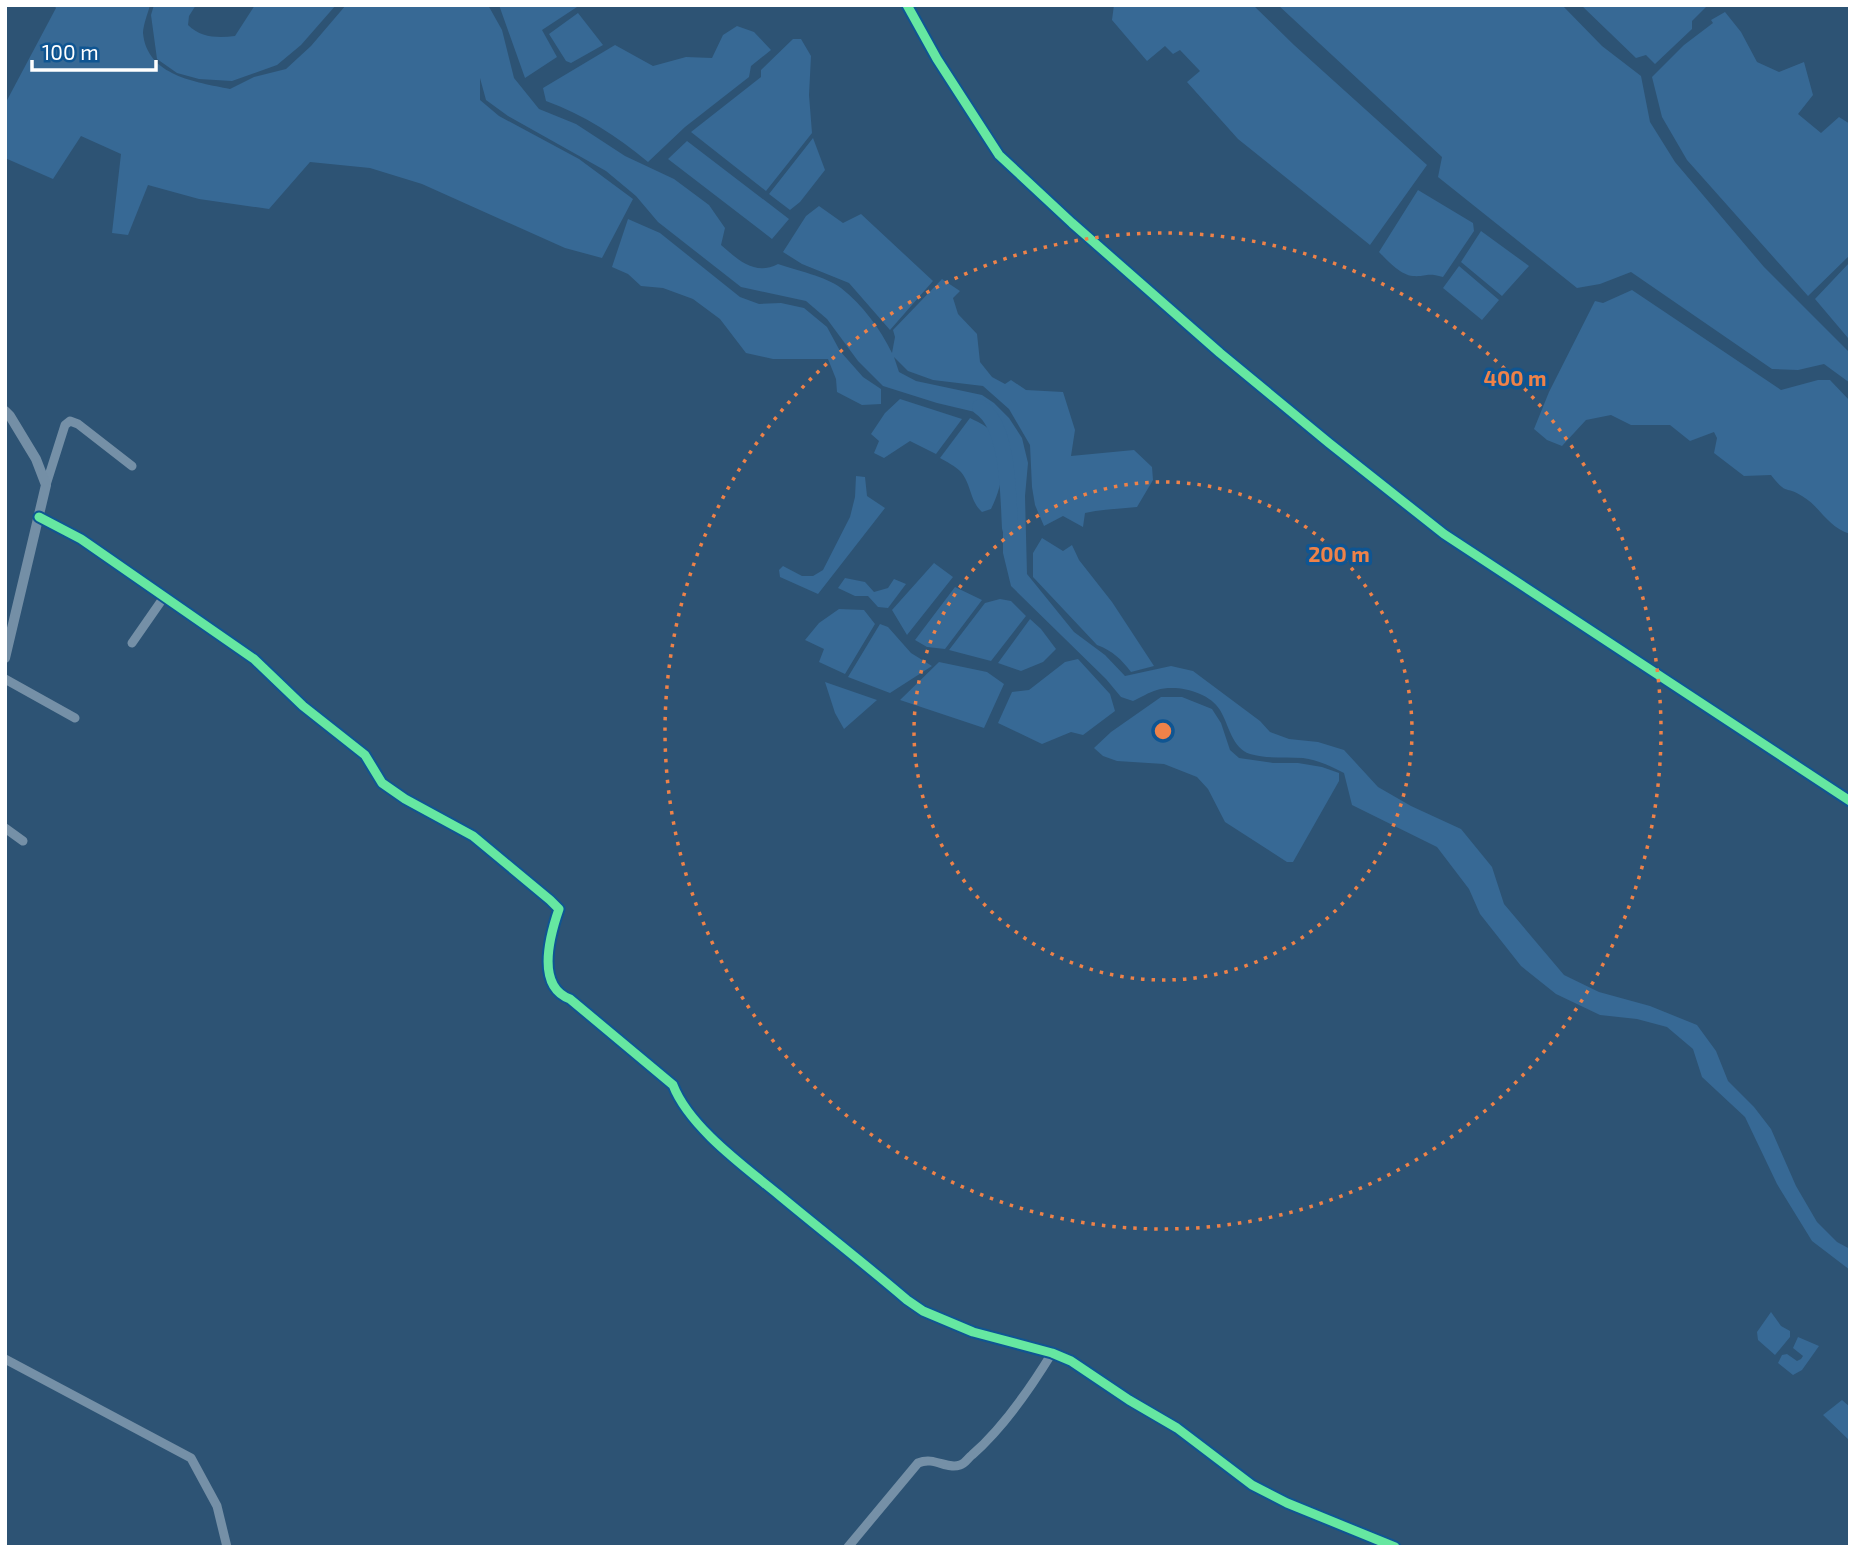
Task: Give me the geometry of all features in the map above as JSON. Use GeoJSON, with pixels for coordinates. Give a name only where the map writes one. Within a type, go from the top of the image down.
{"type":"FeatureCollection","features":[{"type":"Feature","properties":{"kind":"main road"},"geometry":{"type":"LineString","coordinates":[[5,411],[31,450],[46,485],[5,658]]}},
{"type":"Feature","properties":{"kind":"street"},"geometry":{"type":"LineString","coordinates":[[907,5],[937,59],[999,155],[1091,241],[1220,353],[1444,534],[1850,801]]}},
{"type":"Feature","properties":{"kind":"street"},"geometry":{"type":"LineString","coordinates":[[46,485],[65,425],[70,421],[78,424],[132,466]]}},
{"type":"Feature","properties":{"kind":"street"},"geometry":{"type":"LineString","coordinates":[[39,517],[81,539],[254,659],[303,706],[365,755],[387,787],[473,836],[550,900],[559,909],[548,947],[549,973],[554,987],[673,1085],[679,1102],[688,1113],[736,1160],[923,1311],[972,1332],[1052,1353],[1071,1361],[1177,1428],[1252,1485],[1287,1503],[1395,1547]]}},
{"type":"Feature","properties":{"kind":"street"},"geometry":{"type":"LineString","coordinates":[[132,643],[164,597]]}},
{"type":"Feature","properties":{"kind":"street"},"geometry":{"type":"LineString","coordinates":[[5,679],[75,718]]}},
{"type":"Feature","properties":{"kind":"street"},"geometry":{"type":"LineString","coordinates":[[5,828],[23,841]]}},
{"type":"Feature","properties":{"kind":"street"},"geometry":{"type":"LineString","coordinates":[[848,1547],[918,1463],[932,1460],[962,1465],[986,1443],[1031,1387],[1052,1353]]}},
{"type":"Feature","properties":{"kind":"street"},"geometry":{"type":"LineString","coordinates":[[5,1359],[191,1458],[218,1506],[227,1547]]}},
{"type":"Feature","properties":{"kind":"water"},"geometry":{"type":"Polygon","coordinates":[[[54,5],[150,5],[143,33],[146,47],[154,59],[163,68],[189,80],[230,89],[254,77],[286,69],[311,46],[346,5],[488,5],[502,30],[514,78],[539,109],[576,124],[625,156],[674,179],[709,205],[725,228],[721,245],[740,261],[762,268],[778,264],[835,284],[857,302],[892,353],[895,337],[893,330],[942,279],[960,291],[953,298],[958,314],[977,334],[980,362],[992,377],[1005,384],[1011,380],[1026,390],[1063,392],[1075,430],[1071,456],[1134,450],[1152,467],[1153,480],[1137,507],[1085,513],[1083,527],[1063,516],[1044,526],[1035,505],[1030,445],[1009,409],[983,386],[933,380],[908,371],[894,357],[899,372],[916,381],[982,395],[1009,418],[1022,438],[1028,463],[1025,496],[1027,574],[1074,632],[1105,655],[1125,676],[1171,666],[1193,671],[1260,721],[1270,732],[1289,739],[1318,742],[1344,750],[1378,787],[1461,829],[1492,867],[1504,904],[1564,975],[1599,992],[1650,1006],[1697,1025],[1716,1051],[1728,1081],[1771,1129],[1796,1186],[1817,1222],[1837,1242],[1850,1249],[1850,1270],[1812,1241],[1777,1184],[1745,1117],[1702,1077],[1693,1049],[1667,1027],[1637,1019],[1600,1015],[1556,994],[1521,966],[1480,914],[1469,889],[1437,847],[1352,805],[1344,773],[1308,759],[1263,757],[1244,751],[1235,741],[1220,710],[1201,694],[1165,688],[1133,701],[1121,697],[1011,586],[1003,553],[1003,522],[1013,490],[1010,457],[1003,429],[975,412],[883,386],[858,361],[827,319],[806,301],[741,287],[658,222],[636,196],[606,171],[508,116],[486,100],[480,78],[480,100],[499,116],[579,159],[633,199],[602,258],[565,248],[422,184],[370,168],[310,162],[269,209],[199,199],[148,185],[128,235],[112,233],[121,154],[81,136],[53,179],[5,158],[5,104],[56,8],[54,5]]]}},
{"type":"Feature","properties":{"kind":"water"},"geometry":{"type":"Polygon","coordinates":[[[154,5],[196,5],[189,16],[188,25],[204,35],[222,37],[235,36],[255,5],[336,5],[301,45],[277,65],[232,81],[199,79],[177,73],[157,59],[151,15],[154,5]]]}},
{"type":"Feature","properties":{"kind":"water"},"geometry":{"type":"Polygon","coordinates":[[[499,5],[577,7],[542,30],[557,57],[525,78],[499,5]]]}},
{"type":"Feature","properties":{"kind":"water"},"geometry":{"type":"Polygon","coordinates":[[[1114,5],[1253,5],[1427,165],[1370,245],[1238,139],[1187,82],[1200,71],[1180,50],[1173,54],[1165,46],[1147,61],[1112,20],[1114,5]]]}},
{"type":"Feature","properties":{"kind":"water"},"geometry":{"type":"Polygon","coordinates":[[[1278,5],[1562,5],[1602,46],[1641,76],[1650,122],[1675,162],[1764,267],[1850,353],[1850,383],[1824,364],[1798,370],[1772,369],[1631,272],[1600,284],[1577,288],[1438,177],[1442,157],[1278,5]]]}},
{"type":"Feature","properties":{"kind":"water"},"geometry":{"type":"Polygon","coordinates":[[[1581,5],[1708,5],[1692,21],[1692,29],[1655,64],[1646,55],[1636,58],[1581,5]]]}},
{"type":"Feature","properties":{"kind":"water"},"geometry":{"type":"Polygon","coordinates":[[[1725,12],[1741,32],[1757,62],[1779,72],[1804,62],[1813,95],[1798,114],[1821,133],[1839,117],[1850,124],[1850,255],[1808,296],[1687,160],[1662,117],[1652,77],[1684,45],[1713,23],[1711,20],[1725,12]]]}},
{"type":"Feature","properties":{"kind":"water"},"geometry":{"type":"Polygon","coordinates":[[[578,13],[603,45],[571,63],[566,61],[549,34],[578,13]]]}},
{"type":"Feature","properties":{"kind":"water"},"geometry":{"type":"Polygon","coordinates":[[[737,26],[754,32],[771,50],[751,66],[749,77],[685,127],[648,162],[600,127],[546,101],[543,88],[615,45],[653,66],[686,57],[712,58],[723,35],[737,26]]]}},
{"type":"Feature","properties":{"kind":"water"},"geometry":{"type":"Polygon","coordinates":[[[793,39],[801,39],[811,56],[809,95],[812,133],[766,191],[691,132],[761,77],[761,70],[793,39]]]}},
{"type":"Feature","properties":{"kind":"water"},"geometry":{"type":"Polygon","coordinates":[[[813,138],[825,170],[800,202],[790,210],[769,194],[813,138]]]}},
{"type":"Feature","properties":{"kind":"water"},"geometry":{"type":"Polygon","coordinates":[[[687,141],[789,219],[772,239],[668,159],[687,141]]]}},
{"type":"Feature","properties":{"kind":"water"},"geometry":{"type":"Polygon","coordinates":[[[1418,190],[1473,223],[1474,231],[1443,277],[1408,275],[1394,267],[1379,252],[1418,190]]]}},
{"type":"Feature","properties":{"kind":"water"},"geometry":{"type":"Polygon","coordinates":[[[819,206],[843,223],[861,214],[933,281],[890,330],[849,283],[802,264],[783,252],[806,216],[819,206]]]}},
{"type":"Feature","properties":{"kind":"water"},"geometry":{"type":"Polygon","coordinates":[[[628,219],[660,233],[740,297],[759,304],[781,303],[804,308],[827,327],[840,351],[863,377],[881,389],[881,404],[862,405],[837,392],[836,379],[828,359],[773,359],[746,353],[720,319],[693,299],[663,288],[641,286],[628,274],[612,267],[628,219]]]}},
{"type":"Feature","properties":{"kind":"water"},"geometry":{"type":"Polygon","coordinates":[[[1481,231],[1529,266],[1502,296],[1461,262],[1481,231]]]}},
{"type":"Feature","properties":{"kind":"water"},"geometry":{"type":"Polygon","coordinates":[[[1850,262],[1850,336],[1848,338],[1815,299],[1850,262]]]}},
{"type":"Feature","properties":{"kind":"water"},"geometry":{"type":"Polygon","coordinates":[[[1459,266],[1499,300],[1482,320],[1443,288],[1459,266]]]}},
{"type":"Feature","properties":{"kind":"water"},"geometry":{"type":"Polygon","coordinates":[[[1632,290],[1781,390],[1818,380],[1830,380],[1850,401],[1850,534],[1835,526],[1809,500],[1783,488],[1771,475],[1744,476],[1714,453],[1717,438],[1714,432],[1690,441],[1670,425],[1631,425],[1611,415],[1586,420],[1562,446],[1547,440],[1534,429],[1549,392],[1595,301],[1603,303],[1632,290]]]}},
{"type":"Feature","properties":{"kind":"water"},"geometry":{"type":"Polygon","coordinates":[[[900,399],[962,419],[936,454],[910,441],[884,458],[874,453],[879,441],[871,434],[885,413],[900,399]]]}},
{"type":"Feature","properties":{"kind":"water"},"geometry":{"type":"Polygon","coordinates":[[[970,418],[990,430],[996,438],[1002,458],[1001,479],[995,500],[991,509],[982,512],[960,471],[940,458],[970,418]]]}},
{"type":"Feature","properties":{"kind":"water"},"geometry":{"type":"Polygon","coordinates":[[[856,476],[865,477],[867,496],[885,508],[818,594],[780,577],[779,570],[783,566],[802,576],[813,576],[823,570],[850,517],[856,476]]]}},
{"type":"Feature","properties":{"kind":"water"},"geometry":{"type":"Polygon","coordinates":[[[1042,538],[1063,551],[1072,545],[1079,560],[1112,602],[1154,666],[1131,672],[1116,656],[1097,645],[1033,577],[1033,553],[1042,538]]]}},
{"type":"Feature","properties":{"kind":"water"},"geometry":{"type":"Polygon","coordinates":[[[934,563],[953,577],[907,635],[892,610],[934,563]]]}},
{"type":"Feature","properties":{"kind":"water"},"geometry":{"type":"Polygon","coordinates":[[[845,578],[865,582],[874,592],[888,588],[894,579],[906,584],[888,608],[878,607],[868,596],[855,596],[838,588],[845,578]]]}},
{"type":"Feature","properties":{"kind":"water"},"geometry":{"type":"Polygon","coordinates":[[[955,587],[982,600],[945,649],[927,647],[915,640],[955,587]]]}},
{"type":"Feature","properties":{"kind":"water"},"geometry":{"type":"Polygon","coordinates":[[[1000,599],[1011,601],[1026,616],[991,661],[949,650],[985,603],[1000,599]]]}},
{"type":"Feature","properties":{"kind":"water"},"geometry":{"type":"Polygon","coordinates":[[[839,609],[864,610],[875,624],[845,674],[819,662],[824,649],[805,640],[819,623],[839,609]]]}},
{"type":"Feature","properties":{"kind":"water"},"geometry":{"type":"Polygon","coordinates":[[[1030,619],[1056,649],[1043,662],[1021,671],[998,663],[1030,619]]]}},
{"type":"Feature","properties":{"kind":"water"},"geometry":{"type":"Polygon","coordinates":[[[880,624],[888,627],[911,653],[932,666],[890,693],[848,677],[880,624]]]}},
{"type":"Feature","properties":{"kind":"water"},"geometry":{"type":"Polygon","coordinates":[[[1078,659],[1110,694],[1115,711],[1083,735],[1071,732],[1042,744],[998,723],[1012,692],[1029,690],[1065,662],[1078,659]]]}},
{"type":"Feature","properties":{"kind":"water"},"geometry":{"type":"Polygon","coordinates":[[[939,662],[987,672],[1004,684],[984,728],[900,700],[939,662]]]}},
{"type":"Feature","properties":{"kind":"water"},"geometry":{"type":"Polygon","coordinates":[[[825,682],[877,700],[844,729],[835,713],[825,682]]]}},
{"type":"Feature","properties":{"kind":"water"},"geometry":{"type":"Polygon","coordinates":[[[1161,697],[1182,697],[1212,709],[1221,723],[1230,750],[1239,758],[1273,763],[1298,763],[1339,773],[1339,781],[1293,862],[1287,862],[1225,822],[1208,789],[1197,777],[1164,764],[1117,761],[1103,756],[1094,748],[1111,732],[1161,697]]]}},
{"type":"Feature","properties":{"kind":"water"},"geometry":{"type":"Polygon","coordinates":[[[1771,1312],[1781,1326],[1790,1331],[1790,1337],[1775,1355],[1758,1340],[1757,1332],[1771,1312]]]}},
{"type":"Feature","properties":{"kind":"water"},"geometry":{"type":"Polygon","coordinates":[[[1798,1337],[1819,1346],[1802,1370],[1793,1375],[1778,1363],[1782,1355],[1787,1354],[1797,1361],[1801,1359],[1803,1356],[1793,1348],[1798,1337]]]}},
{"type":"Feature","properties":{"kind":"water"},"geometry":{"type":"Polygon","coordinates":[[[1842,1400],[1850,1407],[1850,1441],[1823,1415],[1842,1400]]]}},
{"type":"Feature","properties":{"kind":"waterway"},"geometry":{"type":"LineString","coordinates":[[980,407],[990,416],[1002,445],[1010,528]]}},
{"type":"Feature","properties":{"kind":"cycle path"},"geometry":{"type":"LineString","coordinates":[[907,5],[937,59],[999,155],[1220,353],[1444,534],[1850,801]]}},
{"type":"Feature","properties":{"kind":"cycle path"},"geometry":{"type":"LineString","coordinates":[[39,517],[81,539],[254,659],[303,706],[365,755],[382,783],[405,799],[473,836],[550,900],[559,909],[548,959],[552,983],[559,992],[673,1085],[692,1116],[719,1145],[907,1300],[923,1311],[973,1332],[1052,1353],[1071,1361],[1177,1428],[1252,1485],[1287,1503],[1395,1547]]}}]}
